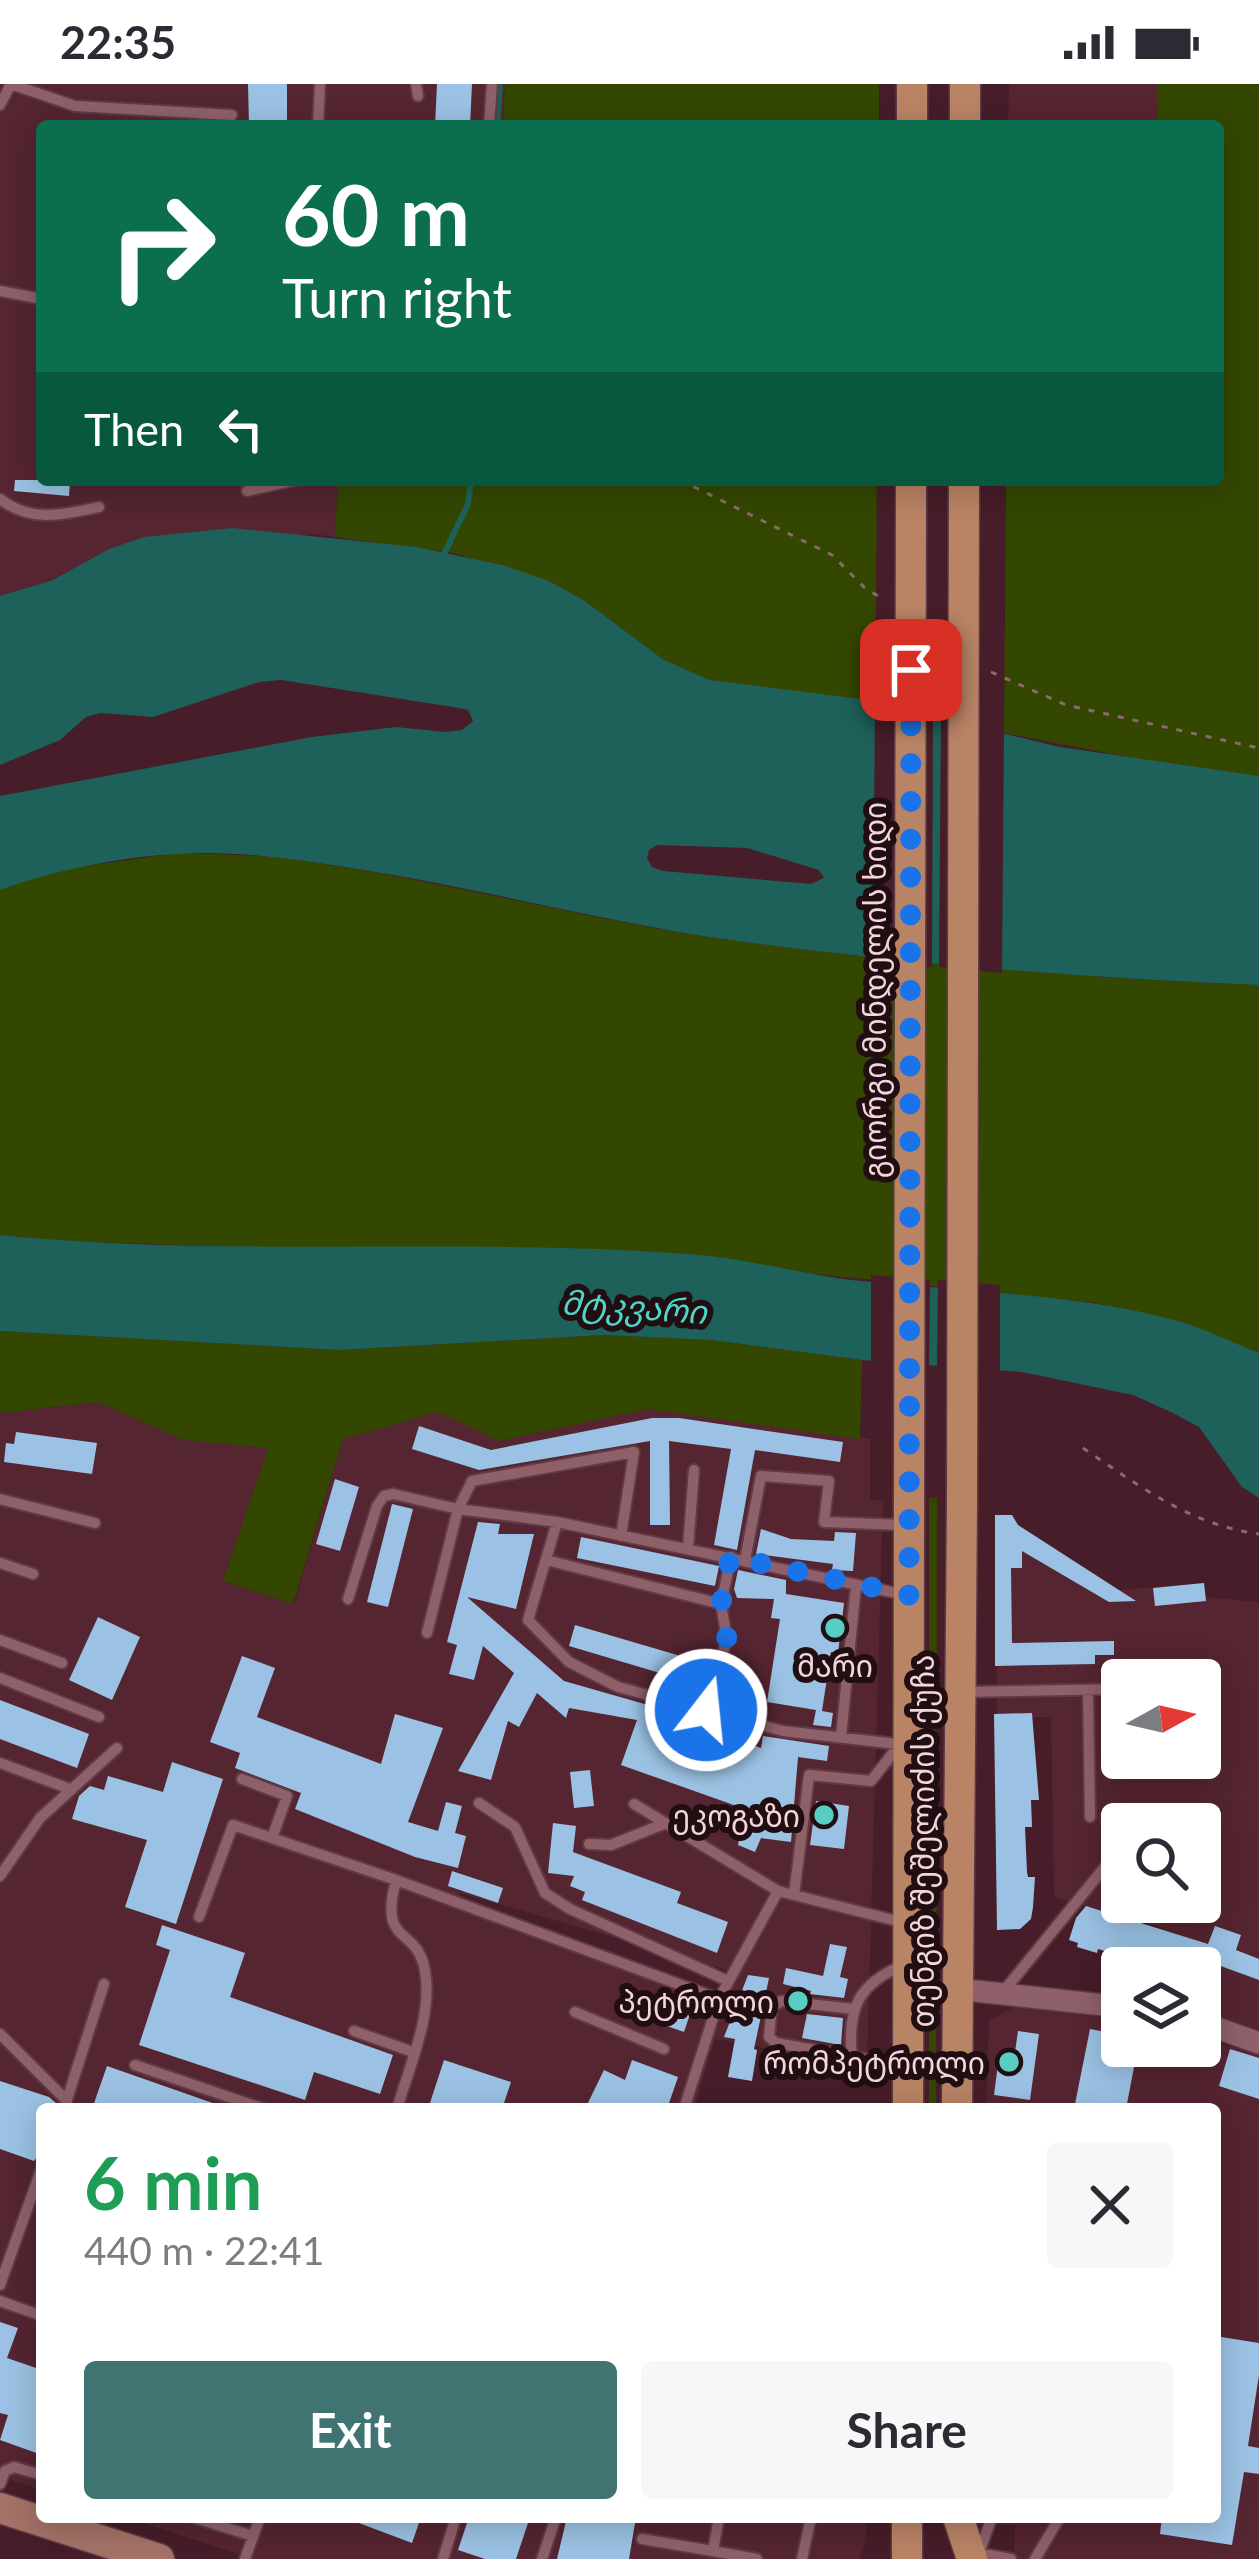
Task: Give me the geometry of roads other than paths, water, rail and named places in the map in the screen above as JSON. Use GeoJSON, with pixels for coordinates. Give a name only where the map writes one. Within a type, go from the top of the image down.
{"type":"FeatureCollection","features":[{"type":"Feature","properties":{"kind":"main road"},"geometry":{"type":"LineString","coordinates":[[912,84],[912,120]]}},
{"type":"Feature","properties":{"kind":"main road"},"geometry":{"type":"LineString","coordinates":[[965,84],[965,120]]}},
{"type":"Feature","properties":{"kind":"main road","name":"გიორგი მინდელის ხიდი"},"geometry":{"type":"LineString","coordinates":[[909,1513],[911,486]]}},
{"type":"Feature","properties":{"kind":"main road","name":"თენგიზ შეშელიძის ქუჩა"},"geometry":{"type":"LineString","coordinates":[[957,2103],[964,486]]}},
{"type":"Feature","properties":{"kind":"main road","name":"თენგიზ შეშელიძის ქუჩა"},"geometry":{"type":"LineString","coordinates":[[908,2103],[904,1744],[909,1513]]}},
{"type":"Feature","properties":{"kind":"main road"},"geometry":{"type":"LineString","coordinates":[[0,2508],[36,2520]]}},
{"type":"Feature","properties":{"kind":"main road"},"geometry":{"type":"LineString","coordinates":[[47,2523],[159,2559]]}},
{"type":"Feature","properties":{"kind":"main road"},"geometry":{"type":"LineString","coordinates":[[958,2523],[970,2557]]}},
{"type":"Feature","properties":{"kind":"street"},"geometry":{"type":"LineString","coordinates":[[957,1988],[1101,2004]]}},
{"type":"Feature","properties":{"kind":"street"},"geometry":{"type":"LineString","coordinates":[[1221,2029],[1259,2043]]}},
{"type":"Feature","properties":{"kind":"lane"},"geometry":{"type":"LineString","coordinates":[[0,105],[11,84],[75,106],[232,115]]}},
{"type":"Feature","properties":{"kind":"lane"},"geometry":{"type":"LineString","coordinates":[[318,120],[320,84]]}},
{"type":"Feature","properties":{"kind":"lane"},"geometry":{"type":"LineString","coordinates":[[489,120],[492,84]]}},
{"type":"Feature","properties":{"kind":"lane"},"geometry":{"type":"LineString","coordinates":[[0,291],[36,298]]}},
{"type":"Feature","properties":{"kind":"lane"},"geometry":{"type":"LineString","coordinates":[[247,490],[267,486]]}},
{"type":"Feature","properties":{"kind":"lane"},"geometry":{"type":"LineString","coordinates":[[0,499],[14,510],[52,517],[99,507]]}},
{"type":"Feature","properties":{"kind":"lane"},"geometry":{"type":"LineString","coordinates":[[427,1633],[458,1509],[472,1481],[634,1452],[621,1536]]}},
{"type":"Feature","properties":{"kind":"lane"},"geometry":{"type":"LineString","coordinates":[[688,1549],[694,1470]]}},
{"type":"Feature","properties":{"kind":"lane"},"geometry":{"type":"LineString","coordinates":[[745,1560],[761,1476],[829,1481],[824,1522],[909,1513]]}},
{"type":"Feature","properties":{"kind":"lane"},"geometry":{"type":"LineString","coordinates":[[348,1599],[384,1496],[557,1522],[909,1595]]}},
{"type":"Feature","properties":{"kind":"lane"},"geometry":{"type":"LineString","coordinates":[[0,1498],[95,1523]]}},
{"type":"Feature","properties":{"kind":"lane"},"geometry":{"type":"LineString","coordinates":[[557,1522],[528,1620],[569,1662],[618,1687],[783,1731],[904,1744]]}},
{"type":"Feature","properties":{"kind":"lane"},"geometry":{"type":"LineString","coordinates":[[706,1710],[727,1639],[721,1604],[730,1557]]}},
{"type":"Feature","properties":{"kind":"lane"},"geometry":{"type":"LineString","coordinates":[[546,1559],[721,1604]]}},
{"type":"Feature","properties":{"kind":"lane"},"geometry":{"type":"LineString","coordinates":[[0,1563],[33,1574]]}},
{"type":"Feature","properties":{"kind":"lane"},"geometry":{"type":"LineString","coordinates":[[842,1737],[856,1586]]}},
{"type":"Feature","properties":{"kind":"lane"},"geometry":{"type":"LineString","coordinates":[[0,1640],[62,1663]]}},
{"type":"Feature","properties":{"kind":"lane"},"geometry":{"type":"LineString","coordinates":[[0,1678],[99,1717]]}},
{"type":"Feature","properties":{"kind":"lane"},"geometry":{"type":"LineString","coordinates":[[1088,1690],[1090,1817]]}},
{"type":"Feature","properties":{"kind":"lane"},"geometry":{"type":"LineString","coordinates":[[959,1692],[1101,1690]]}},
{"type":"Feature","properties":{"kind":"lane"},"geometry":{"type":"LineString","coordinates":[[794,1895],[809,1775],[871,1781],[904,1744]]}},
{"type":"Feature","properties":{"kind":"lane"},"geometry":{"type":"LineString","coordinates":[[0,1876],[40,1818],[117,1748]]}},
{"type":"Feature","properties":{"kind":"lane"},"geometry":{"type":"LineString","coordinates":[[0,1763],[70,1790]]}},
{"type":"Feature","properties":{"kind":"lane"},"geometry":{"type":"LineString","coordinates":[[242,1779],[287,1796],[272,1838]]}},
{"type":"Feature","properties":{"kind":"lane"},"geometry":{"type":"LineString","coordinates":[[479,1803],[515,1827],[545,1893],[728,1981]]}},
{"type":"Feature","properties":{"kind":"lane"},"geometry":{"type":"LineString","coordinates":[[634,1804],[778,1892],[908,1924]]}},
{"type":"Feature","properties":{"kind":"lane"},"geometry":{"type":"LineString","coordinates":[[589,1844],[611,1845],[666,1823]]}},
{"type":"Feature","properties":{"kind":"lane"},"geometry":{"type":"LineString","coordinates":[[199,1917],[233,1825],[718,1999]]}},
{"type":"Feature","properties":{"kind":"lane"},"geometry":{"type":"LineString","coordinates":[[1003,1992],[1101,1872]]}},
{"type":"Feature","properties":{"kind":"lane"},"geometry":{"type":"LineString","coordinates":[[396,1880],[390,1919],[417,1951],[426,1973],[424,2011],[399,2103]]}},
{"type":"Feature","properties":{"kind":"lane"},"geometry":{"type":"LineString","coordinates":[[686,2103],[718,1999],[778,1892]]}},
{"type":"Feature","properties":{"kind":"lane"},"geometry":{"type":"LineString","coordinates":[[852,2058],[849,2032],[861,1992],[879,1975],[908,1962]]}},
{"type":"Feature","properties":{"kind":"lane"},"geometry":{"type":"LineString","coordinates":[[66,2103],[104,1984]]}},
{"type":"Feature","properties":{"kind":"lane"},"geometry":{"type":"LineString","coordinates":[[854,2009],[781,2001],[772,2007],[768,2031],[776,2043],[908,2067]]}},
{"type":"Feature","properties":{"kind":"lane"},"geometry":{"type":"LineString","coordinates":[[575,2012],[664,2049]]}},
{"type":"Feature","properties":{"kind":"lane"},"geometry":{"type":"LineString","coordinates":[[354,2031],[413,2051]]}},
{"type":"Feature","properties":{"kind":"lane"},"geometry":{"type":"LineString","coordinates":[[0,2034],[63,2103]]}},
{"type":"Feature","properties":{"kind":"lane"},"geometry":{"type":"LineString","coordinates":[[135,2065],[246,2103]]}},
{"type":"Feature","properties":{"kind":"lane"},"geometry":{"type":"LineString","coordinates":[[0,2285],[36,2184]]}},
{"type":"Feature","properties":{"kind":"lane"},"geometry":{"type":"LineString","coordinates":[[0,2301],[36,2314]]}},
{"type":"Feature","properties":{"kind":"lane"},"geometry":{"type":"LineString","coordinates":[[0,2484],[5,2471],[14,2467],[36,2473]]}},
{"type":"Feature","properties":{"kind":"lane"},"geometry":{"type":"LineString","coordinates":[[211,2523],[253,2536]]}},
{"type":"Feature","properties":{"kind":"lane"},"geometry":{"type":"LineString","coordinates":[[245,2559],[258,2523]]}},
{"type":"Feature","properties":{"kind":"lane"},"geometry":{"type":"LineString","coordinates":[[443,2559],[454,2523]]}},
{"type":"Feature","properties":{"kind":"lane"},"geometry":{"type":"LineString","coordinates":[[542,2559],[554,2523]]}},
{"type":"Feature","properties":{"kind":"lane"},"geometry":{"type":"LineString","coordinates":[[713,2551],[718,2523]]}},
{"type":"Feature","properties":{"kind":"lane"},"geometry":{"type":"LineString","coordinates":[[802,2559],[811,2523]]}},
{"type":"Feature","properties":{"kind":"lane"},"geometry":{"type":"LineString","coordinates":[[989,2523],[970,2557],[1011,2559]]}},
{"type":"Feature","properties":{"kind":"lane"},"geometry":{"type":"LineString","coordinates":[[1035,2559],[1056,2523]]}},
{"type":"Feature","properties":{"kind":"lane"},"geometry":{"type":"LineString","coordinates":[[642,2539],[757,2559]]}},
{"type":"Feature","properties":{"kind":"water"},"geometry":{"type":"Polygon","coordinates":[[[233,528],[417,547],[506,566],[549,581],[585,601],[664,660],[710,680],[860,699],[1060,747],[1259,776],[1259,985],[1005,970],[752,943],[407,878],[246,855],[132,858],[0,890],[0,796],[312,737],[396,727],[446,732],[462,730],[473,721],[468,710],[459,708],[281,680],[259,682],[153,717],[100,713],[86,717],[60,740],[0,765],[0,596],[53,580],[109,549],[144,537],[233,528]],[[657,845],[647,858],[652,867],[663,871],[811,884],[824,878],[819,870],[747,848],[657,845]]]}},
{"type":"Feature","properties":{"kind":"water","name":"მტკვარი"},"geometry":{"type":"Polygon","coordinates":[[[0,1235],[172,1245],[517,1247],[689,1254],[851,1280],[1054,1298],[1135,1311],[1186,1323],[1259,1353],[1259,1498],[1242,1487],[1199,1427],[1171,1412],[1133,1395],[1022,1372],[862,1360],[711,1340],[603,1335],[339,1350],[0,1331],[0,1235]]]}},
{"type":"Feature","properties":{"kind":"waterway"},"geometry":{"type":"LineString","coordinates":[[497,120],[500,84]]}},
{"type":"Feature","properties":{"kind":"waterway"},"geometry":{"type":"LineString","coordinates":[[445,552],[468,504],[470,486]]}},
{"type":"Feature","properties":{"kind":"place","name":"მარი"},"geometry":{"type":"Point","coordinates":[835,1628]}},
{"type":"Feature","properties":{"kind":"place","name":"ეკოგაზი"},"geometry":{"type":"Point","coordinates":[824,1815]}},
{"type":"Feature","properties":{"kind":"place","name":"პეტროლი"},"geometry":{"type":"Point","coordinates":[798,2001]}},
{"type":"Feature","properties":{"kind":"place","name":"რომპეტროლი"},"geometry":{"type":"Point","coordinates":[1009,2062]}}]}
